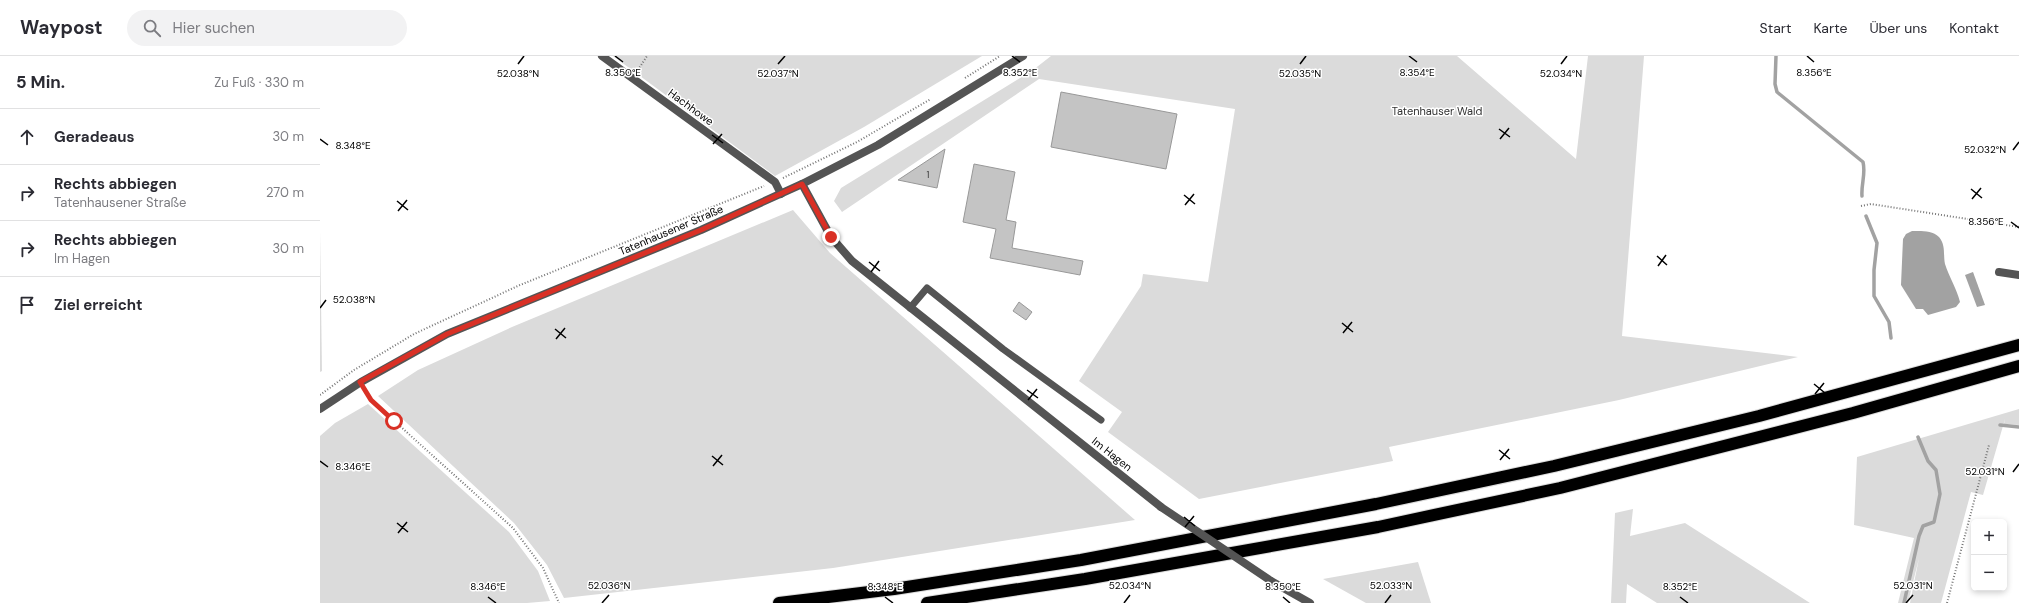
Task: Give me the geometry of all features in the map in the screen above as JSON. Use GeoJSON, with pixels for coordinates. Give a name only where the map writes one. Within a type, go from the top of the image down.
{"type":"FeatureCollection","features":[{"type":"Feature","properties":{"kind":"highway"},"geometry":{"type":"LineString","coordinates":[[779,603],[894,589],[1081,560],[1376,504],[1554,466],[1759,416],[2019,345]]}},
{"type":"Feature","properties":{"kind":"highway"},"geometry":{"type":"LineString","coordinates":[[927,603],[1085,579],[1378,527],[1560,488],[1845,415],[2019,366]]}},
{"type":"Feature","properties":{"kind":"street","name":"Hachhowe"},"geometry":{"type":"LineString","coordinates":[[602,56],[774,182],[781,194]]}},
{"type":"Feature","properties":{"kind":"street","name":"Tatenhausener Straße"},"geometry":{"type":"LineString","coordinates":[[320,409],[360,382],[447,334],[701,230],[802,184],[878,145],[1023,56]]}},
{"type":"Feature","properties":{"kind":"street","name":"Im Hagen"},"geometry":{"type":"LineString","coordinates":[[802,184],[831,237],[846,255],[910,308],[1161,507],[1271,581],[1310,603]]}},
{"type":"Feature","properties":{"kind":"street"},"geometry":{"type":"LineString","coordinates":[[1999,272],[2019,275]]}},
{"type":"Feature","properties":{"kind":"lane","name":"Im Hagen"},"geometry":{"type":"LineString","coordinates":[[910,308],[927,288],[1003,349],[1101,420]]}},
{"type":"Feature","properties":{"kind":"path"},"geometry":{"type":"LineString","coordinates":[[632,78],[648,56]]}},
{"type":"Feature","properties":{"kind":"path"},"geometry":{"type":"LineString","coordinates":[[964,79],[1000,56]]}},
{"type":"Feature","properties":{"kind":"path"},"geometry":{"type":"LineString","coordinates":[[320,395],[354,370],[414,334],[520,286],[774,182],[855,143],[933,98]]}},
{"type":"Feature","properties":{"kind":"path"},"geometry":{"type":"LineString","coordinates":[[1861,206],[1871,204],[2019,227]]}},
{"type":"Feature","properties":{"kind":"path"},"geometry":{"type":"LineString","coordinates":[[360,382],[371,400],[513,528],[543,568],[559,603]]}},
{"type":"Feature","properties":{"kind":"path"},"geometry":{"type":"LineString","coordinates":[[1947,603],[1989,445]]}},
{"type":"Feature","properties":{"kind":"green space"},"geometry":{"type":"Polygon","coordinates":[[[613,56],[982,56],[864,127],[775,176],[613,56]]]}},
{"type":"Feature","properties":{"kind":"green space","name":"Tatenhauser Wald"},"geometry":{"type":"Polygon","coordinates":[[[1051,56],[1457,56],[1576,159],[1588,56],[1644,56],[1622,336],[1798,357],[1619,400],[1389,447],[1393,461],[1199,499],[1108,432],[1122,412],[1079,381],[1141,286],[1143,274],[1208,282],[1235,109],[1039,79],[842,212],[834,201],[841,188],[1033,70],[1051,56]]]}},
{"type":"Feature","properties":{"kind":"green space"},"geometry":{"type":"Polygon","coordinates":[[[793,210],[830,253],[1135,520],[833,568],[564,598],[547,565],[514,523],[378,396],[418,370],[512,327],[793,210]]]}},
{"type":"Feature","properties":{"kind":"green space"},"geometry":{"type":"Polygon","coordinates":[[[320,231],[322,371],[320,372],[320,231]]]}},
{"type":"Feature","properties":{"kind":"green space"},"geometry":{"type":"Polygon","coordinates":[[[368,404],[509,532],[538,571],[550,601],[527,603],[320,603],[320,436],[335,423],[368,404]]]}},
{"type":"Feature","properties":{"kind":"green space"},"geometry":{"type":"Polygon","coordinates":[[[2019,409],[2019,425],[2004,424],[2005,419],[1983,495],[1971,492],[1941,603],[1910,603],[1919,558],[1908,603],[1898,603],[1914,538],[1854,525],[1857,457],[2019,409]]]}},
{"type":"Feature","properties":{"kind":"green space"},"geometry":{"type":"Polygon","coordinates":[[[1633,509],[1630,536],[1685,523],[1810,603],[1657,603],[1627,584],[1626,603],[1611,603],[1615,513],[1633,509]]]}},
{"type":"Feature","properties":{"kind":"green space"},"geometry":{"type":"Polygon","coordinates":[[[1418,562],[1431,603],[1366,603],[1323,579],[1418,562]]]}},
{"type":"Feature","properties":{"kind":"shaded area"},"geometry":{"type":"Polygon","coordinates":[[[1912,231],[1930,232],[1939,237],[1941,240],[1945,264],[1960,302],[1956,307],[1928,315],[1923,309],[1916,309],[1901,285],[1903,239],[1906,234],[1912,231]]]}},
{"type":"Feature","properties":{"kind":"shaded area"},"geometry":{"type":"Polygon","coordinates":[[[1973,272],[1985,305],[1977,307],[1965,275],[1973,272]]]}},
{"type":"Feature","properties":{"kind":"building"},"geometry":{"type":"Polygon","coordinates":[[[1061,92],[1177,114],[1166,169],[1051,147],[1061,92]]]}},
{"type":"Feature","properties":{"kind":"building"},"geometry":{"type":"Polygon","coordinates":[[[945,149],[937,188],[898,180],[945,149]]]}},
{"type":"Feature","properties":{"kind":"building"},"geometry":{"type":"Polygon","coordinates":[[[974,164],[1015,172],[1006,220],[1016,222],[1012,248],[1083,261],[1080,275],[990,258],[996,229],[963,222],[974,164]]]}},
{"type":"Feature","properties":{"kind":"building"},"geometry":{"type":"Polygon","coordinates":[[[1019,302],[1032,312],[1026,320],[1013,311],[1019,302]]]}},
{"type":"Feature","properties":{"kind":"waterway"},"geometry":{"type":"LineString","coordinates":[[1776,56],[1775,84],[1777,92],[1863,162],[1864,171],[1862,196]]}},
{"type":"Feature","properties":{"kind":"waterway"},"geometry":{"type":"LineString","coordinates":[[1866,216],[1877,243],[1874,270],[1874,296],[1889,322],[1891,338]]}},
{"type":"Feature","properties":{"kind":"waterway"},"geometry":{"type":"LineString","coordinates":[[2000,425],[2019,427]]}},
{"type":"Feature","properties":{"kind":"waterway"},"geometry":{"type":"LineString","coordinates":[[1904,603],[1919,536],[1923,526],[1934,522],[1940,494],[1936,470],[1928,461],[1918,437]]}},
{"type":"Feature","properties":{"kind":"route"},"geometry":{"type":"LineString","coordinates":[[394,421],[371,400],[360,382],[447,334],[701,230],[802,184],[831,237]]}}]}
